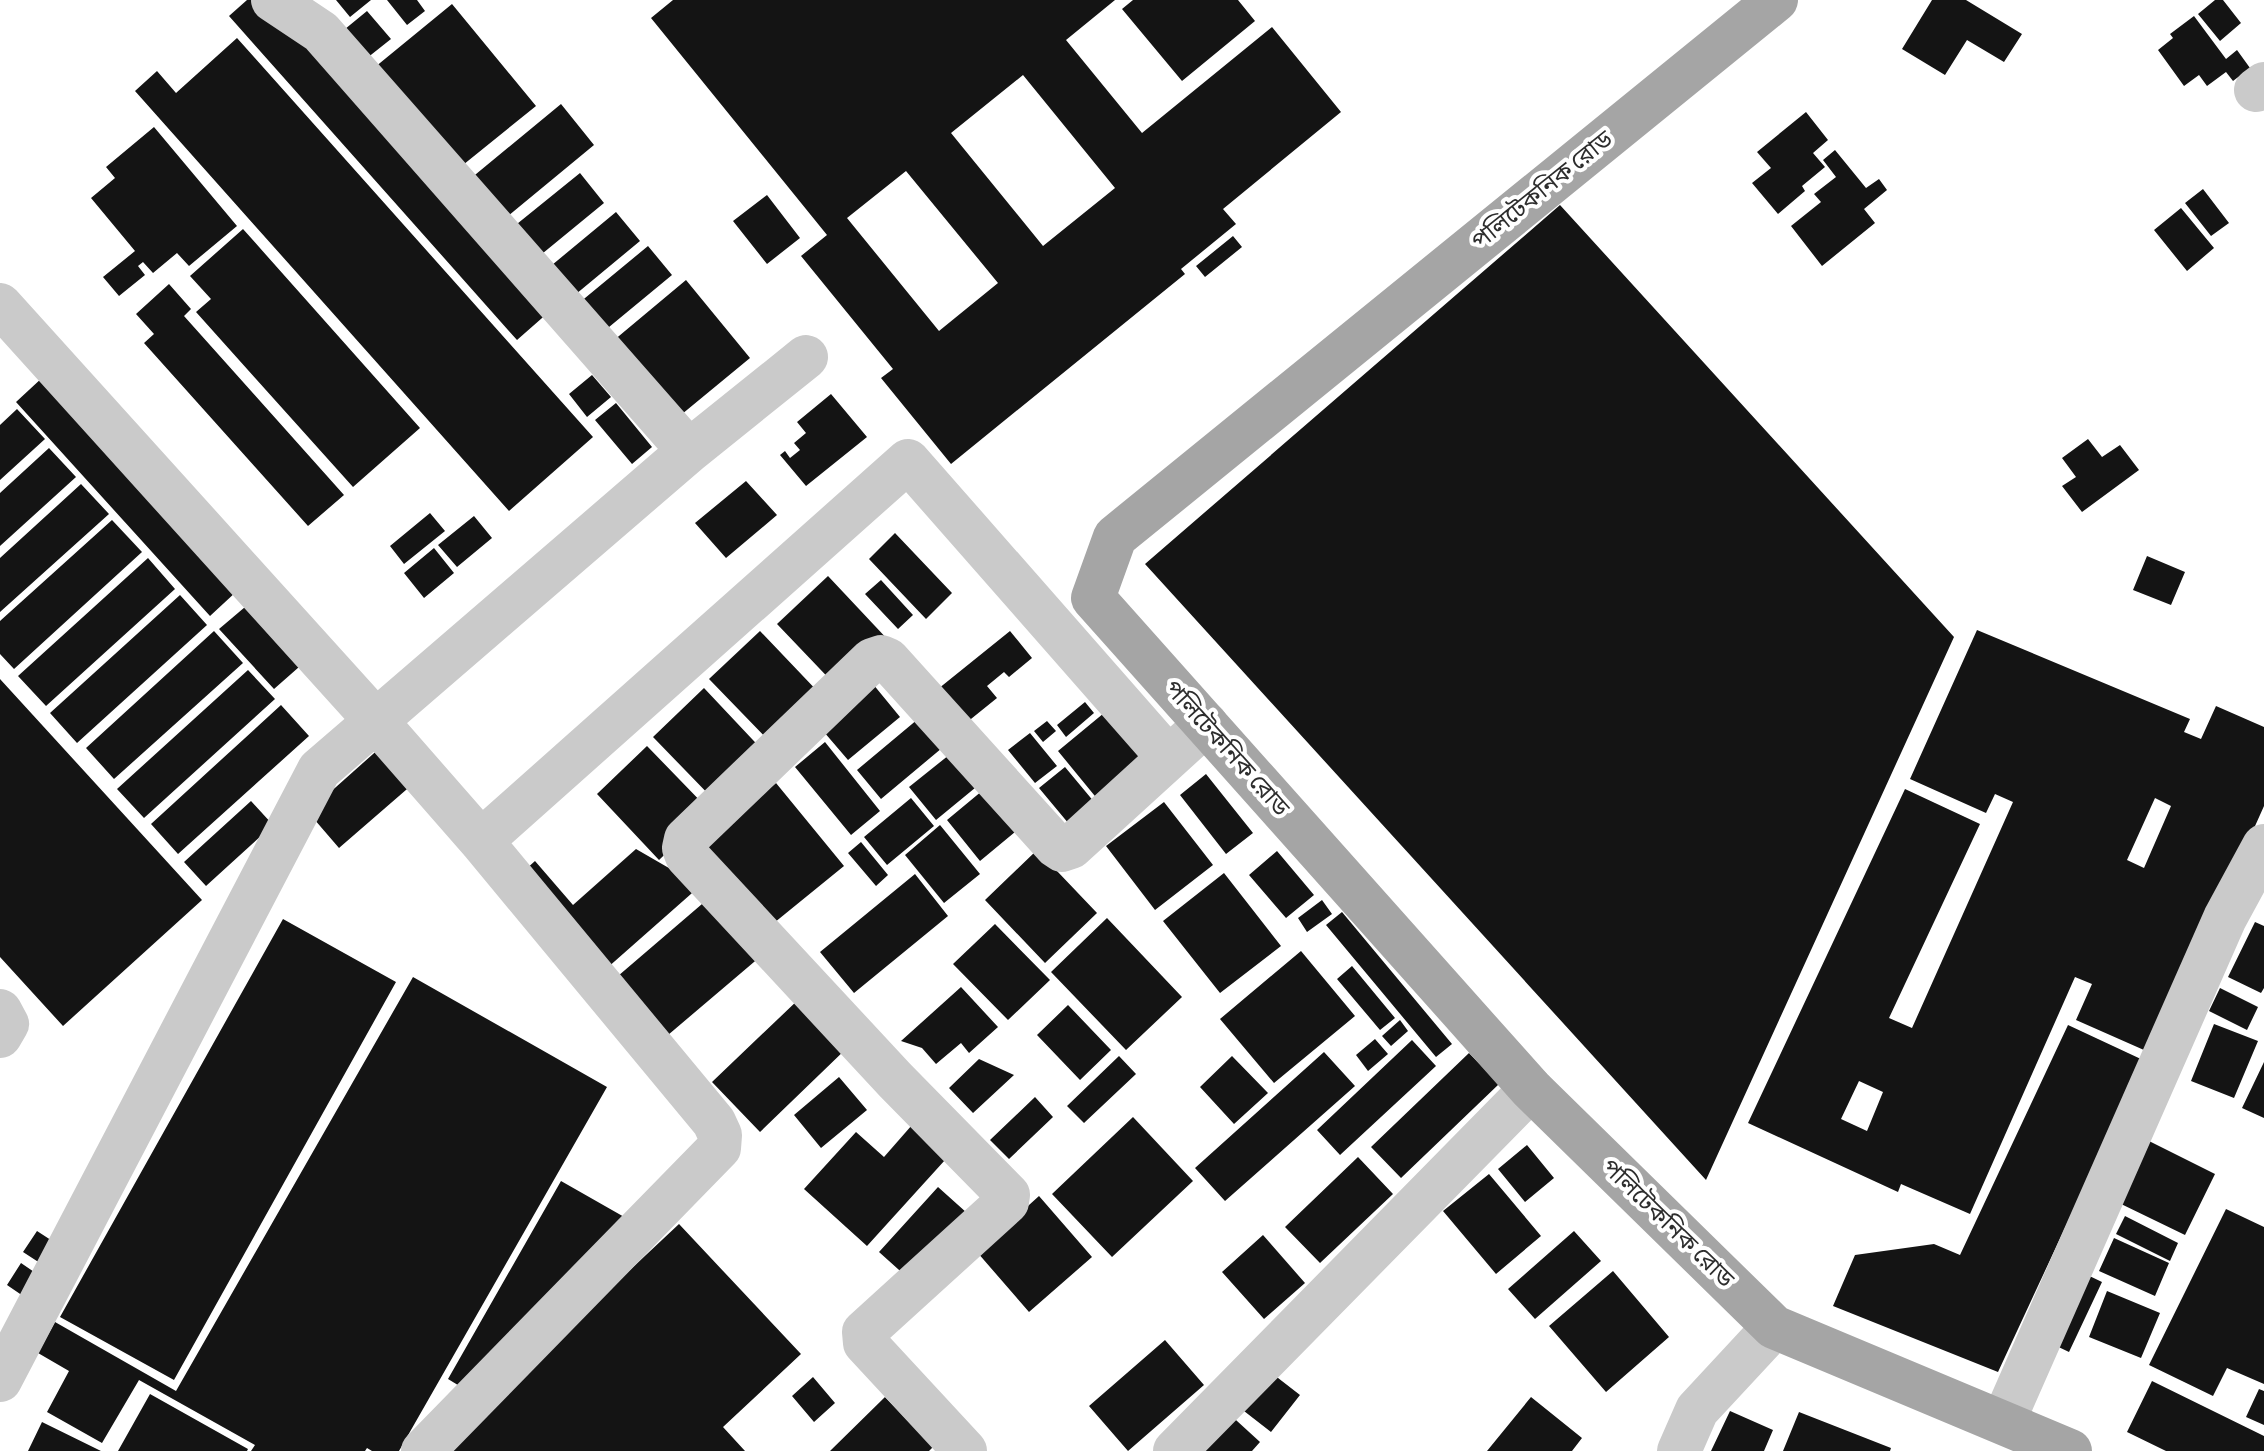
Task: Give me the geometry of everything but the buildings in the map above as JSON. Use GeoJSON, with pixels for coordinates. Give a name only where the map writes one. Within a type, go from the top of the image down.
{"type":"FeatureCollection","features":[{"type":"Feature","properties":{"kind":"main road","name":"পলিটেকনিক রোড"},"geometry":{"type":"LineString","coordinates":[[1776,0],[1115,537],[1093,598],[1531,1089],[1774,1327],[2070,1451]]}},
{"type":"Feature","properties":{"kind":"street"},"geometry":{"type":"LineString","coordinates":[[273,0],[321,32],[689,451]]}},
{"type":"Feature","properties":{"kind":"street"},"geometry":{"type":"LineString","coordinates":[[0,305],[481,841],[714,1122],[720,1135],[719,1148],[423,1451]]}},
{"type":"Feature","properties":{"kind":"street"},"geometry":{"type":"LineString","coordinates":[[0,1380],[319,770],[689,451],[806,357]]}},
{"type":"Feature","properties":{"kind":"street"},"geometry":{"type":"LineString","coordinates":[[481,841],[908,461],[1168,757]]}},
{"type":"Feature","properties":{"kind":"street"},"geometry":{"type":"LineString","coordinates":[[965,1451],[862,1337],[1007,1202],[1008,1195],[895,1080],[687,856],[684,848],[686,839],[872,660],[881,657],[888,660],[1062,850],[1071,847],[1206,724]]}},
{"type":"Feature","properties":{"kind":"street"},"geometry":{"type":"LineString","coordinates":[[2003,1422],[2225,918],[2264,846]]}},
{"type":"Feature","properties":{"kind":"street"},"geometry":{"type":"LineString","coordinates":[[0,1011],[7,1024],[0,1036]]}},
{"type":"Feature","properties":{"kind":"street"},"geometry":{"type":"LineString","coordinates":[[1175,1451],[1531,1089]]}},
{"type":"Feature","properties":{"kind":"street"},"geometry":{"type":"LineString","coordinates":[[1679,1451],[1697,1410],[1774,1327]]}}]}
